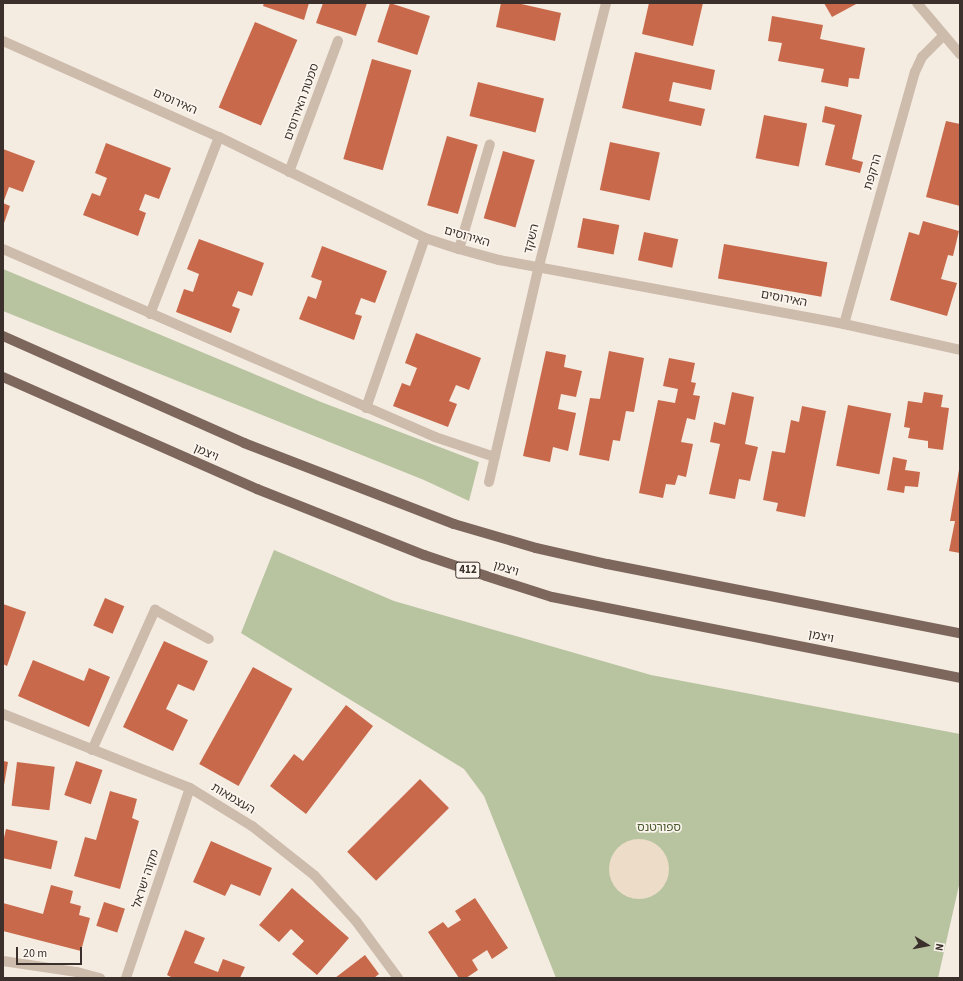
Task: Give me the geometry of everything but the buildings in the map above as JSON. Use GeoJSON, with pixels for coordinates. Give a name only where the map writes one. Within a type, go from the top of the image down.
{"type":"FeatureCollection","features":[{"type":"Feature","properties":{"kind":"main road","name":"ויצמן"},"geometry":{"type":"LineString","coordinates":[[3,336],[244,443],[454,524],[536,548],[607,564],[960,633]]}},
{"type":"Feature","properties":{"kind":"main road","name":"ויצמן"},"geometry":{"type":"LineString","coordinates":[[3,377],[257,490],[424,555],[552,597],[960,678]]}},
{"type":"Feature","properties":{"kind":"street","name":"השקד"},"geometry":{"type":"LineString","coordinates":[[489,482],[539,266],[606,3]]}},
{"type":"Feature","properties":{"kind":"street"},"geometry":{"type":"LineString","coordinates":[[917,3],[943,36],[960,54]]}},
{"type":"Feature","properties":{"kind":"street","name":"הרקפת"},"geometry":{"type":"LineString","coordinates":[[844,324],[915,72],[922,57],[943,36]]}},
{"type":"Feature","properties":{"kind":"street","name":"האירוסים"},"geometry":{"type":"LineString","coordinates":[[3,41],[219,137],[425,238],[459,249],[499,260],[539,266],[844,324],[960,350]]}},
{"type":"Feature","properties":{"kind":"street","name":"סמטת האירוסים"},"geometry":{"type":"LineString","coordinates":[[289,172],[338,41]]}},
{"type":"Feature","properties":{"kind":"street"},"geometry":{"type":"LineString","coordinates":[[150,314],[219,137]]}},
{"type":"Feature","properties":{"kind":"street"},"geometry":{"type":"LineString","coordinates":[[459,249],[490,144]]}},
{"type":"Feature","properties":{"kind":"street"},"geometry":{"type":"LineString","coordinates":[[366,408],[425,238]]}},
{"type":"Feature","properties":{"kind":"street"},"geometry":{"type":"LineString","coordinates":[[3,249],[366,408],[435,437],[495,456]]}},
{"type":"Feature","properties":{"kind":"street"},"geometry":{"type":"LineString","coordinates":[[92,750],[155,610],[209,638]]}},
{"type":"Feature","properties":{"kind":"street","name":"העצמאות"},"geometry":{"type":"LineString","coordinates":[[3,714],[190,788],[252,826],[315,876],[356,921],[398,978]]}},
{"type":"Feature","properties":{"kind":"street","name":"מקוה ישראל"},"geometry":{"type":"LineString","coordinates":[[126,978],[190,788]]}},
{"type":"Feature","properties":{"kind":"street"},"geometry":{"type":"LineString","coordinates":[[3,961],[77,972],[100,978]]}},
{"type":"Feature","properties":{"kind":"green space"},"geometry":{"type":"Polygon","coordinates":[[[3,269],[321,402],[479,462],[469,501],[424,480],[3,311],[3,269]]]}},
{"type":"Feature","properties":{"kind":"green space","name":"ספורטנס"},"geometry":{"type":"Polygon","coordinates":[[[274,550],[394,601],[651,675],[960,734],[960,881],[938,978],[556,978],[484,796],[464,769],[241,633],[274,550]]]}},
{"type":"Feature","properties":{"kind":"shaded area"},"geometry":{"type":"Polygon","coordinates":[[[639,839],[656,844],[664,852],[669,869],[664,886],[656,894],[639,899],[622,894],[614,886],[609,869],[614,852],[622,844],[639,839]]]}}]}
